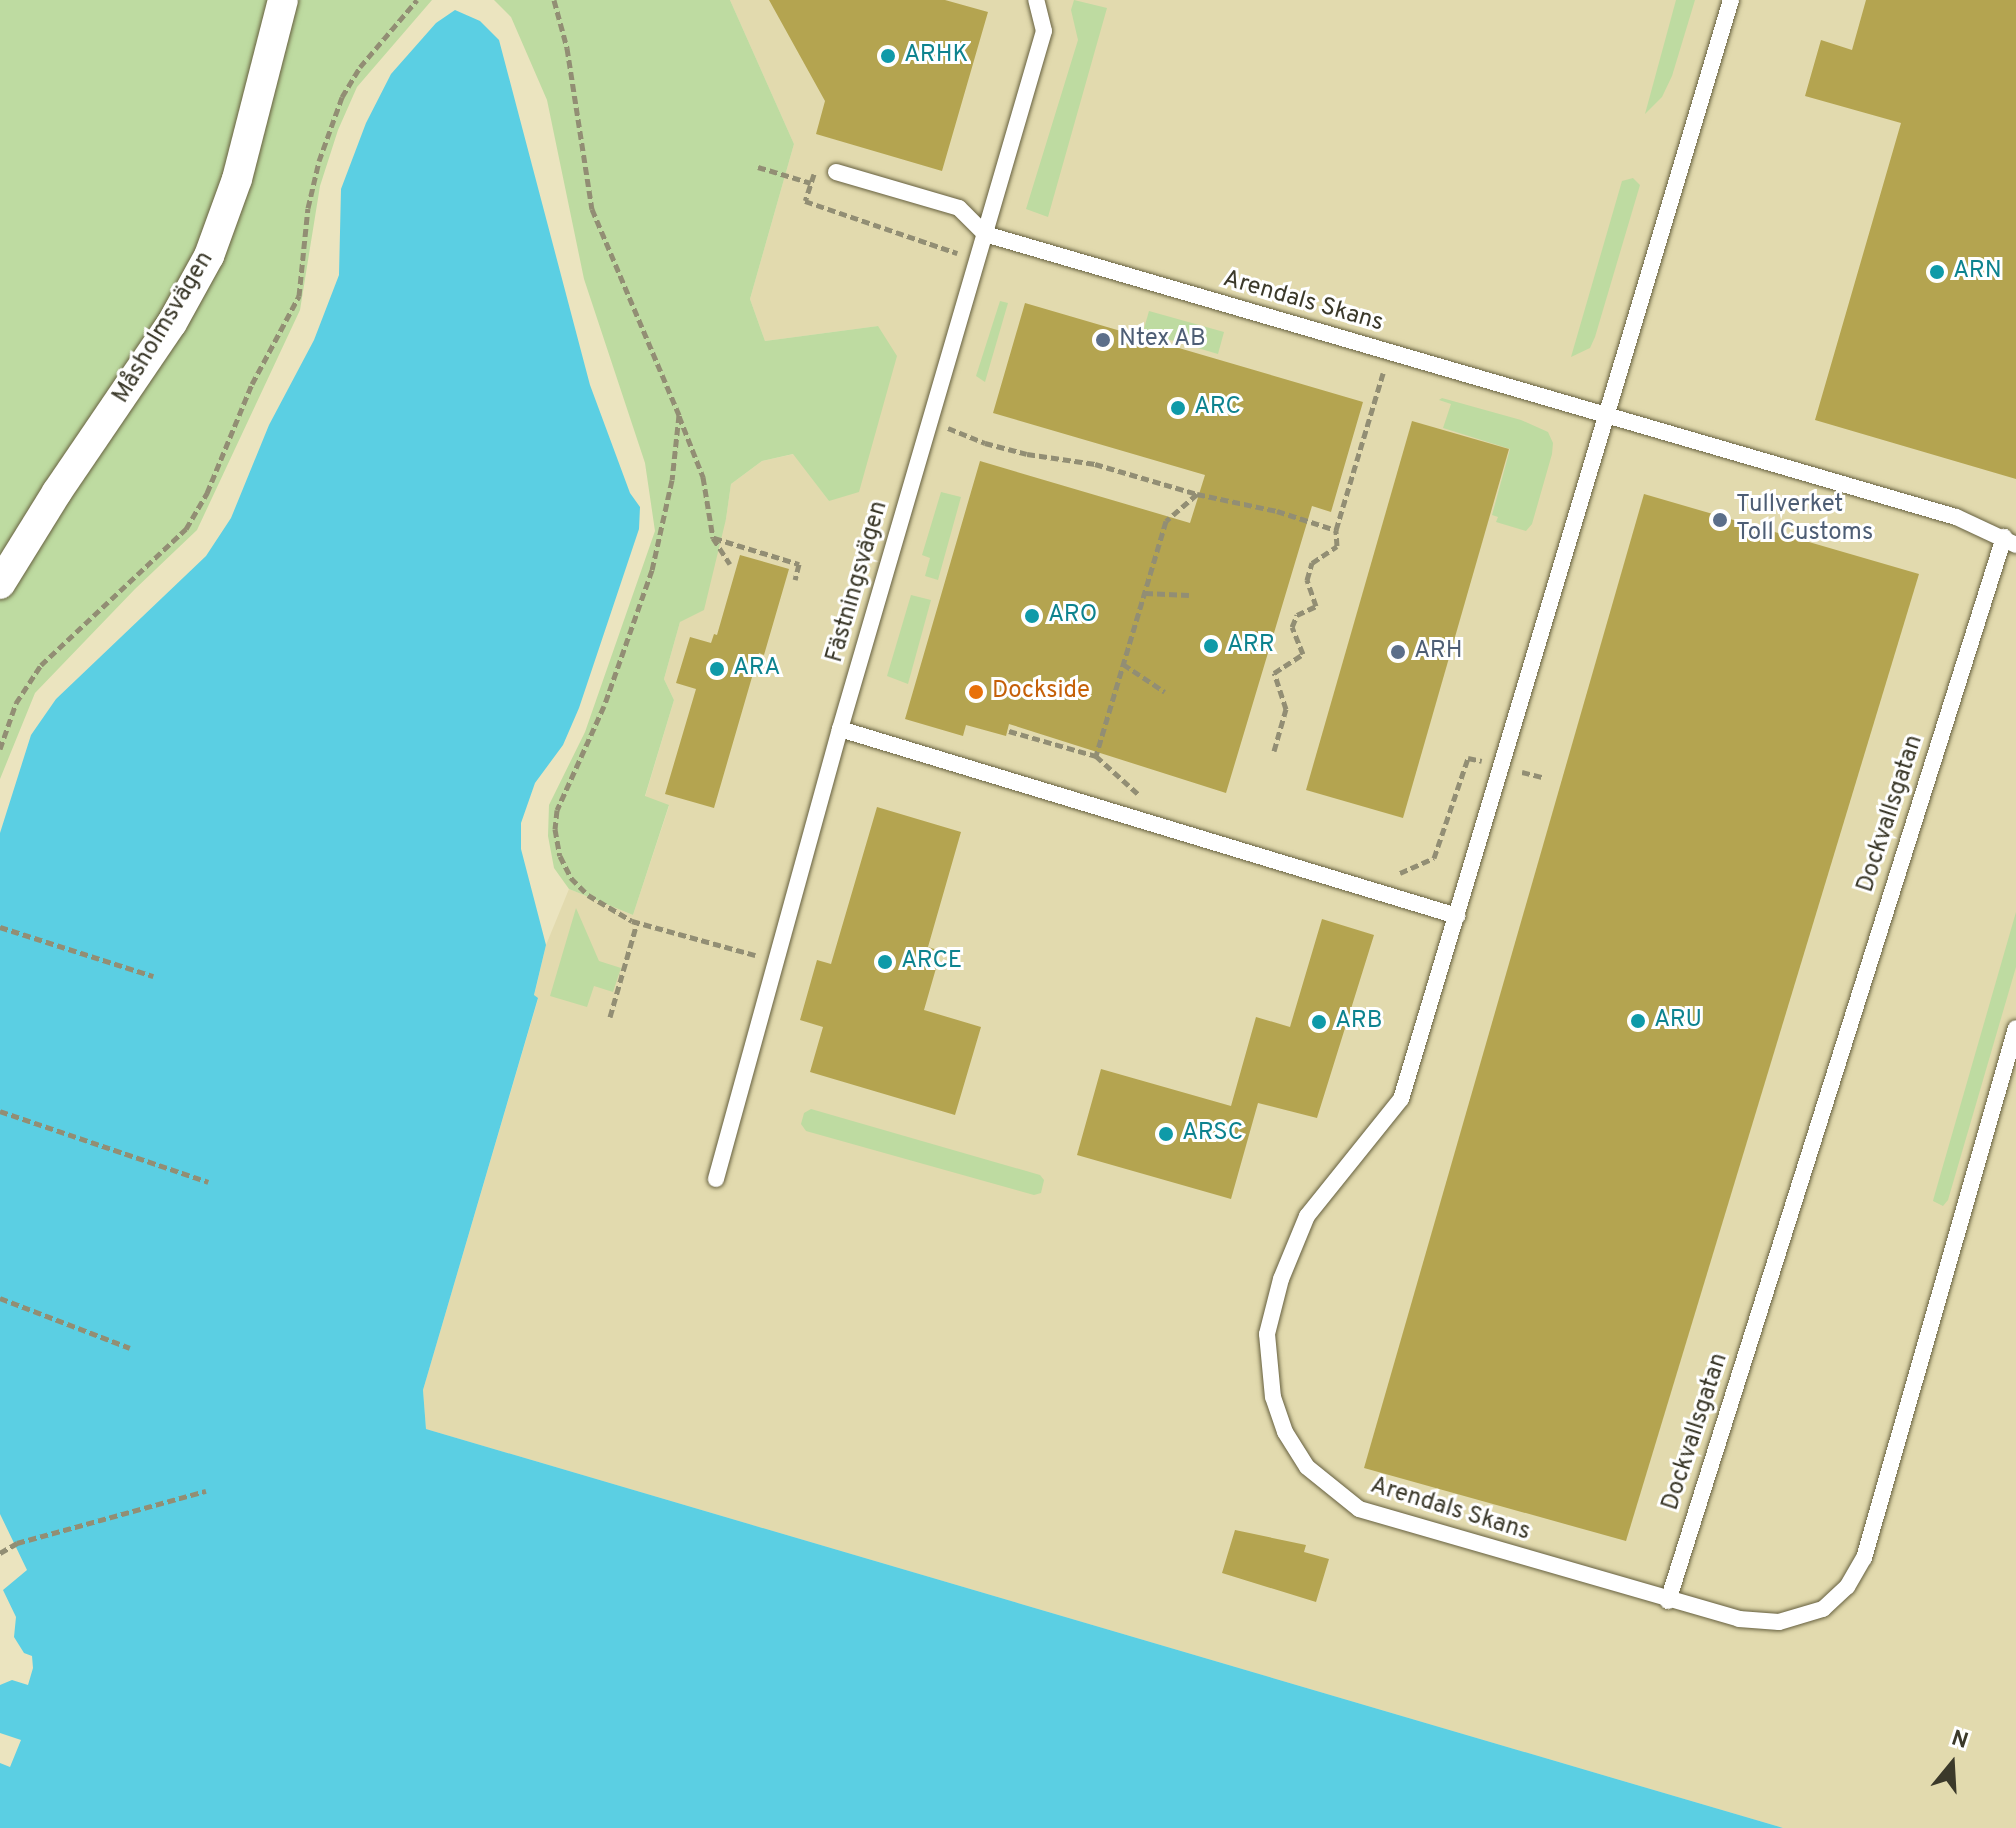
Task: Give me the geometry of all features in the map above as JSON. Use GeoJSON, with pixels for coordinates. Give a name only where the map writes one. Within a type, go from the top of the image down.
{"type":"FeatureCollection","features":[{"type":"Feature","properties":{"kind":"street","name":"Måsholmsvägen"},"geometry":{"type":"LineString","coordinates":[[0,584],[57,492],[172,323],[209,256],[237,179],[283,0]]}},
{"type":"Feature","properties":{"kind":"lane","name":"Fästningsvägen"},"geometry":{"type":"LineString","coordinates":[[716,1179],[840,729],[1044,31],[1036,0]]}},
{"type":"Feature","properties":{"kind":"lane","name":"Arendals Skans"},"geometry":{"type":"LineString","coordinates":[[1668,1601],[1359,1509],[1307,1467],[1278,1415],[1267,1334],[1296,1237],[1320,1196],[1391,1116],[1401,1099],[1731,0]]}},
{"type":"Feature","properties":{"kind":"lane"},"geometry":{"type":"LineString","coordinates":[[836,172],[959,208],[985,234]]}},
{"type":"Feature","properties":{"kind":"lane","name":"Arendals Skans"},"geometry":{"type":"LineString","coordinates":[[985,234],[1607,415]]}},
{"type":"Feature","properties":{"kind":"lane","name":"Dockvallsgatan"},"geometry":{"type":"LineString","coordinates":[[1607,415],[1956,517],[2010,541],[1668,1601]]}},
{"type":"Feature","properties":{"kind":"lane"},"geometry":{"type":"LineString","coordinates":[[840,729],[1457,916]]}},
{"type":"Feature","properties":{"kind":"lane"},"geometry":{"type":"LineString","coordinates":[[1668,1601],[1739,1619],[1779,1622],[1823,1609],[1847,1587],[1864,1558],[2016,1028]]}},
{"type":"Feature","properties":{"kind":"path"},"geometry":{"type":"LineString","coordinates":[[0,749],[16,703],[41,665],[186,529],[207,493],[252,384],[299,296],[308,208],[319,161],[342,97],[360,67],[417,0]]}},
{"type":"Feature","properties":{"kind":"path"},"geometry":{"type":"LineString","coordinates":[[554,0],[567,48],[592,209],[679,415],[703,477],[713,538],[730,564]]}},
{"type":"Feature","properties":{"kind":"path"},"geometry":{"type":"LineString","coordinates":[[758,167],[811,183]]}},
{"type":"Feature","properties":{"kind":"path"},"geometry":{"type":"LineString","coordinates":[[815,169],[805,201],[950,248],[975,266]]}},
{"type":"Feature","properties":{"kind":"path"},"geometry":{"type":"LineString","coordinates":[[1274,751],[1286,709],[1274,673],[1303,654],[1292,627],[1297,615],[1316,606],[1307,580],[1312,563],[1337,546],[1336,530],[1383,372],[1378,370]]}},
{"type":"Feature","properties":{"kind":"path"},"geometry":{"type":"LineString","coordinates":[[948,412],[944,427],[985,443],[1027,454],[1095,464],[1197,494],[1277,511],[1336,530]]}},
{"type":"Feature","properties":{"kind":"path"},"geometry":{"type":"LineString","coordinates":[[679,415],[671,491],[652,570],[604,706],[557,810],[555,829],[560,856],[571,878],[588,895],[637,923],[751,956],[759,954],[777,959]]}},
{"type":"Feature","properties":{"kind":"path"},"geometry":{"type":"LineString","coordinates":[[1096,756],[1166,521],[1197,494]]}},
{"type":"Feature","properties":{"kind":"path"},"geometry":{"type":"LineString","coordinates":[[713,538],[799,564],[795,580]]}},
{"type":"Feature","properties":{"kind":"path"},"geometry":{"type":"LineString","coordinates":[[1145,593],[1189,595]]}},
{"type":"Feature","properties":{"kind":"path"},"geometry":{"type":"LineString","coordinates":[[1123,664],[1165,692]]}},
{"type":"Feature","properties":{"kind":"path"},"geometry":{"type":"LineString","coordinates":[[1009,731],[1096,756],[1142,798]]}},
{"type":"Feature","properties":{"kind":"path"},"geometry":{"type":"LineString","coordinates":[[1385,870],[1399,874],[1415,870],[1434,858],[1468,758],[1542,777]]}},
{"type":"Feature","properties":{"kind":"path"},"geometry":{"type":"LineString","coordinates":[[610,1017],[637,923]]}},
{"type":"Feature","properties":{"kind":"path"},"geometry":{"type":"LineString","coordinates":[[0,927],[153,976]]}},
{"type":"Feature","properties":{"kind":"path"},"geometry":{"type":"LineString","coordinates":[[0,1111],[208,1182]]}},
{"type":"Feature","properties":{"kind":"path"},"geometry":{"type":"LineString","coordinates":[[0,1298],[130,1348]]}},
{"type":"Feature","properties":{"kind":"path"},"geometry":{"type":"LineString","coordinates":[[0,1553],[17,1543],[206,1491]]}},
{"type":"Feature","properties":{"kind":"shaded area"},"geometry":{"type":"Polygon","coordinates":[[[730,0],[2016,0],[2016,1828],[1783,1828],[426,1429],[423,1390],[538,999],[534,996],[546,945],[569,889],[633,915],[669,806],[645,797],[674,700],[664,679],[680,622],[726,519],[731,484],[762,461],[794,454],[829,501],[878,326],[765,341],[750,299],[794,144],[730,0]]]}},
{"type":"Feature","properties":{"kind":"green space"},"geometry":{"type":"Polygon","coordinates":[[[0,0],[432,0],[357,87],[338,130],[320,186],[300,310],[197,530],[35,693],[0,779],[0,0]]]}},
{"type":"Feature","properties":{"kind":"green space"},"geometry":{"type":"Polygon","coordinates":[[[494,0],[730,0],[794,144],[750,299],[765,341],[878,326],[897,356],[859,492],[829,501],[793,454],[762,461],[731,484],[726,519],[704,610],[680,622],[664,679],[674,700],[645,796],[669,805],[633,915],[569,889],[554,868],[548,836],[549,805],[585,732],[655,531],[645,463],[584,279],[547,100],[511,17],[494,0]]]}},
{"type":"Feature","properties":{"kind":"green space"},"geometry":{"type":"Polygon","coordinates":[[[1074,0],[1107,8],[1048,217],[1026,209],[1078,40],[1071,10],[1074,0]]]}},
{"type":"Feature","properties":{"kind":"green space"},"geometry":{"type":"Polygon","coordinates":[[[1676,0],[1695,0],[1672,76],[1662,97],[1645,114],[1676,0]]]}},
{"type":"Feature","properties":{"kind":"green space"},"geometry":{"type":"Polygon","coordinates":[[[1633,178],[1640,185],[1595,337],[1590,348],[1571,357],[1622,181],[1633,178]]]}},
{"type":"Feature","properties":{"kind":"green space"},"geometry":{"type":"Polygon","coordinates":[[[1000,301],[1008,303],[985,382],[976,376],[1000,301]]]}},
{"type":"Feature","properties":{"kind":"green space"},"geometry":{"type":"Polygon","coordinates":[[[1149,311],[1224,332],[1218,354],[1143,332],[1149,311]]]}},
{"type":"Feature","properties":{"kind":"green space"},"geometry":{"type":"Polygon","coordinates":[[[1442,398],[1521,420],[1548,432],[1553,443],[1552,454],[1532,524],[1526,531],[1496,522],[1498,517],[1492,515],[1510,449],[1443,428],[1451,404],[1439,400],[1442,398]]]}},
{"type":"Feature","properties":{"kind":"green space"},"geometry":{"type":"Polygon","coordinates":[[[941,492],[961,497],[938,580],[925,576],[930,558],[922,555],[941,492]]]}},
{"type":"Feature","properties":{"kind":"green space"},"geometry":{"type":"Polygon","coordinates":[[[911,595],[931,600],[908,684],[887,676],[911,595]]]}},
{"type":"Feature","properties":{"kind":"green space"},"geometry":{"type":"Polygon","coordinates":[[[576,908],[599,961],[621,968],[613,992],[594,986],[587,1007],[550,996],[576,908]]]}},
{"type":"Feature","properties":{"kind":"green space"},"geometry":{"type":"Polygon","coordinates":[[[2016,912],[2016,967],[1948,1200],[1943,1206],[1933,1201],[2016,912]]]}},
{"type":"Feature","properties":{"kind":"green space"},"geometry":{"type":"Polygon","coordinates":[[[811,1109],[1040,1175],[1044,1180],[1041,1193],[1034,1195],[806,1131],[801,1124],[804,1113],[811,1109]]]}},
{"type":"Feature","properties":{"kind":"water"},"geometry":{"type":"Polygon","coordinates":[[[455,10],[480,21],[499,40],[590,385],[630,493],[640,507],[639,529],[579,708],[563,745],[535,783],[521,823],[521,849],[546,945],[534,995],[538,998],[423,1390],[426,1429],[1783,1828],[0,1828],[0,1763],[10,1767],[21,1740],[0,1733],[0,1685],[12,1680],[28,1685],[33,1668],[32,1656],[24,1653],[14,1637],[16,1617],[3,1590],[27,1570],[0,1514],[0,833],[31,735],[56,699],[206,556],[231,518],[269,425],[314,340],[339,275],[341,189],[366,123],[391,74],[436,23],[455,10]]]}},
{"type":"Feature","properties":{"kind":"building","name":"ARHK"},"geometry":{"type":"Polygon","coordinates":[[[769,0],[945,0],[988,12],[942,171],[816,134],[825,101],[769,0]]]}},
{"type":"Feature","properties":{"kind":"building","name":"ARN"},"geometry":{"type":"Polygon","coordinates":[[[1866,0],[2016,0],[2016,479],[1815,420],[1901,123],[1805,96],[1821,40],[1852,50],[1866,0]]]}},
{"type":"Feature","properties":{"kind":"building"},"geometry":{"type":"Polygon","coordinates":[[[1025,303],[1363,402],[1331,512],[1312,506],[1226,793],[1009,724],[1006,736],[966,725],[963,736],[905,719],[980,461],[1190,523],[1205,475],[993,413],[1025,303]]]}},
{"type":"Feature","properties":{"kind":"building","name":"ARH"},"geometry":{"type":"Polygon","coordinates":[[[1412,421],[1509,449],[1403,818],[1306,790],[1412,421]]]}},
{"type":"Feature","properties":{"kind":"building","name":"ARU"},"geometry":{"type":"Polygon","coordinates":[[[1644,494],[1919,574],[1626,1541],[1364,1468],[1644,494]]]}},
{"type":"Feature","properties":{"kind":"building","name":"ARA"},"geometry":{"type":"Polygon","coordinates":[[[740,555],[789,569],[764,655],[759,653],[714,808],[665,794],[696,689],[676,683],[690,637],[711,643],[714,634],[717,635],[740,555]]]}},
{"type":"Feature","properties":{"kind":"building","name":"ARCE"},"geometry":{"type":"Polygon","coordinates":[[[877,807],[961,832],[928,947],[941,951],[924,1010],[981,1027],[955,1115],[810,1072],[823,1027],[800,1020],[817,960],[831,964],[877,807]]]}},
{"type":"Feature","properties":{"kind":"building"},"geometry":{"type":"Polygon","coordinates":[[[1322,919],[1374,935],[1317,1118],[1258,1103],[1231,1199],[1077,1155],[1101,1069],[1231,1106],[1256,1017],[1290,1027],[1322,919]]]}},
{"type":"Feature","properties":{"kind":"building"},"geometry":{"type":"Polygon","coordinates":[[[1235,1530],[1306,1545],[1304,1552],[1329,1559],[1316,1602],[1222,1573],[1235,1530]]]}},
{"type":"Feature","properties":{"kind":"place","name":"ARHK"},"geometry":{"type":"Point","coordinates":[888,56]}},
{"type":"Feature","properties":{"kind":"place","name":"ARN"},"geometry":{"type":"Point","coordinates":[1937,272]}},
{"type":"Feature","properties":{"kind":"place","name":"Ntex AB"},"geometry":{"type":"Point","coordinates":[1103,340]}},
{"type":"Feature","properties":{"kind":"place","name":"ARC"},"geometry":{"type":"Point","coordinates":[1178,408]}},
{"type":"Feature","properties":{"kind":"place","name":"Tullverket Toll Customs"},"geometry":{"type":"Point","coordinates":[1720,520]}},
{"type":"Feature","properties":{"kind":"place","name":"ARO"},"geometry":{"type":"Point","coordinates":[1032,616]}},
{"type":"Feature","properties":{"kind":"place","name":"ARR"},"geometry":{"type":"Point","coordinates":[1211,646]}},
{"type":"Feature","properties":{"kind":"place","name":"ARH"},"geometry":{"type":"Point","coordinates":[1398,652]}},
{"type":"Feature","properties":{"kind":"place","name":"ARA"},"geometry":{"type":"Point","coordinates":[717,669]}},
{"type":"Feature","properties":{"kind":"place","name":"Dockside"},"geometry":{"type":"Point","coordinates":[976,692]}},
{"type":"Feature","properties":{"kind":"place","name":"ARCE"},"geometry":{"type":"Point","coordinates":[885,962]}},
{"type":"Feature","properties":{"kind":"place","name":"ARU"},"geometry":{"type":"Point","coordinates":[1638,1021]}},
{"type":"Feature","properties":{"kind":"place","name":"ARB"},"geometry":{"type":"Point","coordinates":[1319,1022]}},
{"type":"Feature","properties":{"kind":"place","name":"ARSC"},"geometry":{"type":"Point","coordinates":[1166,1134]}}]}
